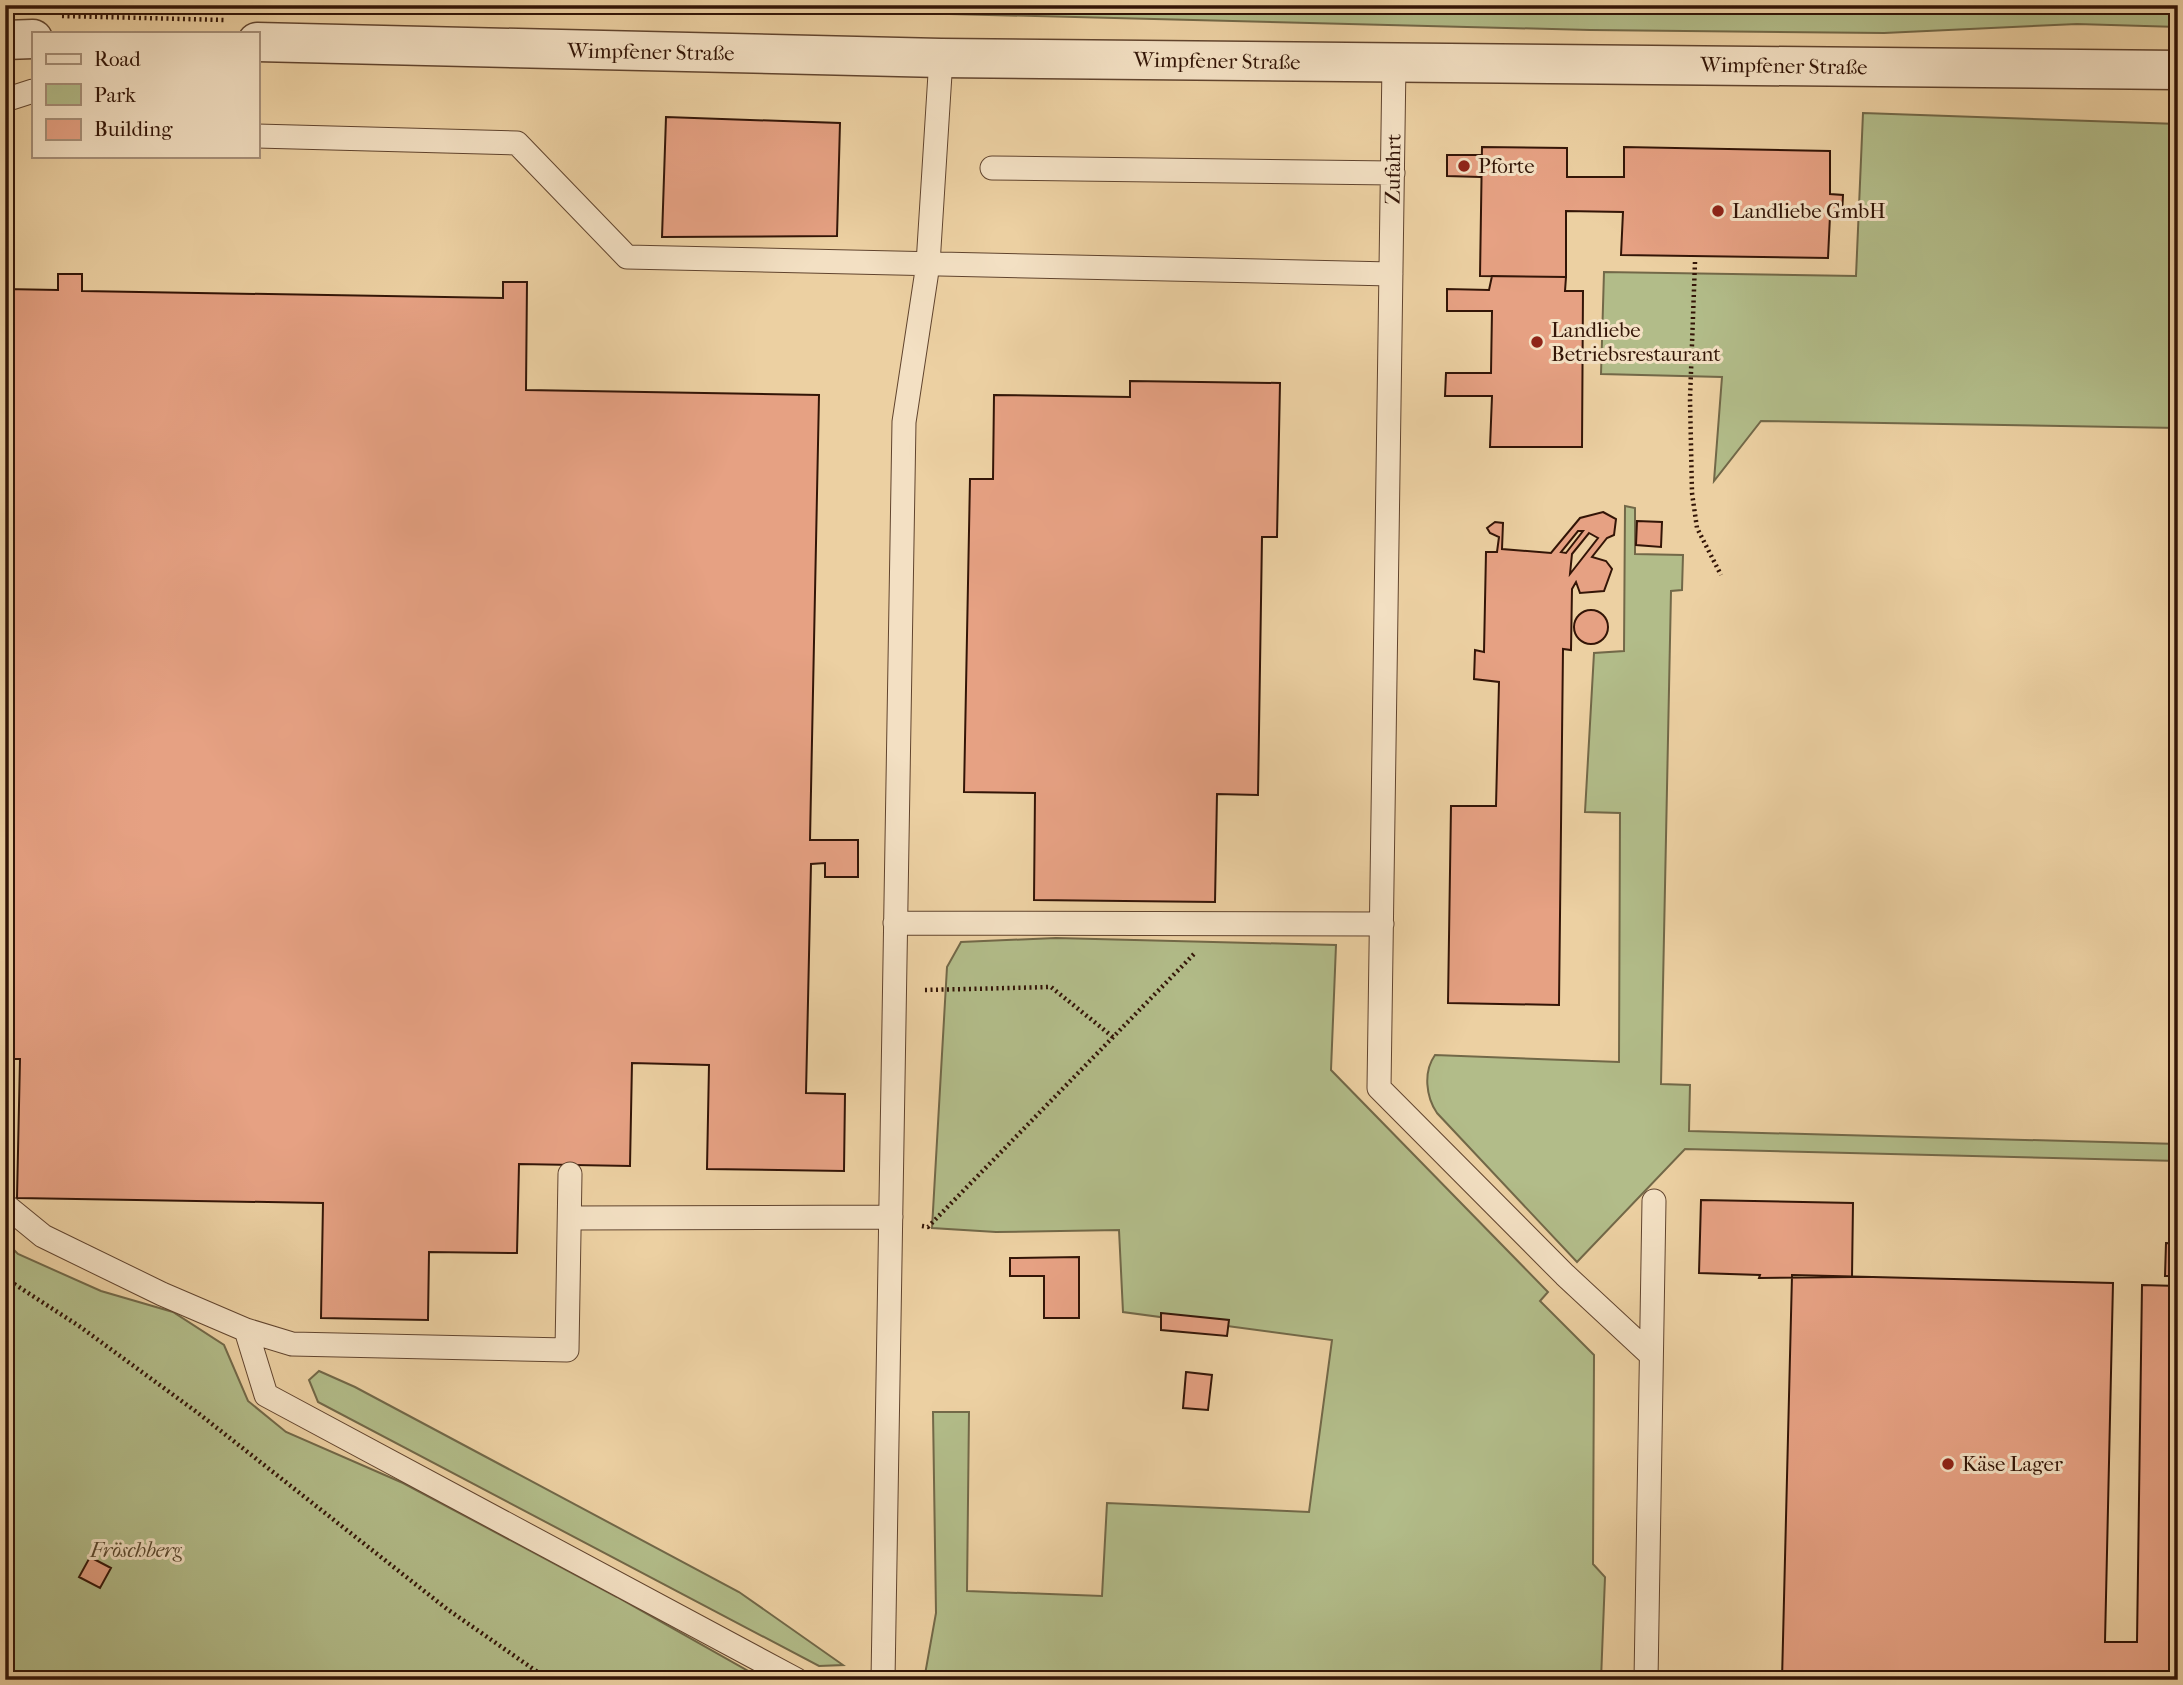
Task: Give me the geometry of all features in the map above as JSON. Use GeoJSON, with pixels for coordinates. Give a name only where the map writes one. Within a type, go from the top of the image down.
{"type":"FeatureCollection","features":[{"type":"Feature","properties":{"kind":"street"},"geometry":{"type":"LineString","coordinates":[[5,40],[32,39]]}},
{"type":"Feature","properties":{"kind":"street","name":"Wimpfener Straße"},"geometry":{"type":"LineString","coordinates":[[259,42],[942,58],[2178,70]]}},
{"type":"Feature","properties":{"kind":"lane"},"geometry":{"type":"LineString","coordinates":[[883,1680],[904,422],[928,264],[942,58]]}},
{"type":"Feature","properties":{"kind":"lane","name":"Zufahrt"},"geometry":{"type":"LineString","coordinates":[[1394,63],[1379,1088],[1564,1275],[1650,1354]]}},
{"type":"Feature","properties":{"kind":"lane"},"geometry":{"type":"LineString","coordinates":[[5,100],[32,90]]}},
{"type":"Feature","properties":{"kind":"lane"},"geometry":{"type":"LineString","coordinates":[[259,136],[517,143],[627,257],[1391,274]]}},
{"type":"Feature","properties":{"kind":"lane"},"geometry":{"type":"LineString","coordinates":[[992,168],[1393,173]]}},
{"type":"Feature","properties":{"kind":"lane"},"geometry":{"type":"LineString","coordinates":[[895,923],[1382,924]]}},
{"type":"Feature","properties":{"kind":"lane"},"geometry":{"type":"LineString","coordinates":[[5,1205],[43,1237],[162,1294],[246,1330],[292,1344],[567,1350],[570,1174]]}},
{"type":"Feature","properties":{"kind":"lane"},"geometry":{"type":"LineString","coordinates":[[1646,1680],[1654,1200]]}},
{"type":"Feature","properties":{"kind":"lane"},"geometry":{"type":"LineString","coordinates":[[569,1218],[891,1219]]}},
{"type":"Feature","properties":{"kind":"lane"},"geometry":{"type":"LineString","coordinates":[[246,1330],[266,1395],[797,1680]]}},
{"type":"Feature","properties":{"kind":"path"},"geometry":{"type":"LineString","coordinates":[[1695,262],[1690,399],[1692,493],[1697,528],[1721,575]]}},
{"type":"Feature","properties":{"kind":"path"},"geometry":{"type":"LineString","coordinates":[[891,1219],[928,1227],[1224,924]]}},
{"type":"Feature","properties":{"kind":"path"},"geometry":{"type":"LineString","coordinates":[[894,990],[1051,987],[1113,1037]]}},
{"type":"Feature","properties":{"kind":"path"},"geometry":{"type":"LineString","coordinates":[[5,1278],[79,1326],[198,1413],[447,1609],[550,1680]]}},
{"type":"Feature","properties":{"kind":"green space"},"geometry":{"type":"Polygon","coordinates":[[[593,5],[2178,5],[2178,27],[2077,24],[1884,33],[1590,30],[593,5]]]}},
{"type":"Feature","properties":{"kind":"green space"},"geometry":{"type":"Polygon","coordinates":[[[1863,113],[2178,124],[2178,428],[1761,421],[1714,481],[1722,377],[1601,374],[1604,272],[1856,276],[1863,113]]]}},
{"type":"Feature","properties":{"kind":"green space"},"geometry":{"type":"Polygon","coordinates":[[[1625,506],[1635,508],[1635,554],[1683,555],[1682,590],[1671,591],[1661,1084],[1690,1085],[1689,1131],[2178,1144],[2178,1161],[1685,1149],[1577,1262],[1437,1113],[1430,1100],[1427,1084],[1435,1055],[1619,1062],[1620,813],[1585,812],[1594,653],[1624,651],[1625,506]]]}},
{"type":"Feature","properties":{"kind":"green space"},"geometry":{"type":"Polygon","coordinates":[[[1056,938],[1336,945],[1331,1070],[1548,1292],[1540,1301],[1594,1355],[1593,1564],[1605,1577],[1601,1680],[924,1680],[936,1613],[933,1412],[969,1412],[967,1591],[1102,1596],[1107,1503],[1309,1512],[1332,1340],[1123,1312],[1119,1230],[996,1232],[932,1228],[947,967],[961,942],[1056,938]]]}},
{"type":"Feature","properties":{"kind":"green space","name":"Fröschberg"},"geometry":{"type":"Polygon","coordinates":[[[5,1241],[18,1254],[101,1291],[173,1312],[224,1345],[248,1401],[286,1432],[403,1483],[617,1597],[764,1680],[5,1680],[5,1241]]]}},
{"type":"Feature","properties":{"kind":"green space"},"geometry":{"type":"Polygon","coordinates":[[[319,1371],[355,1387],[739,1592],[843,1665],[819,1666],[318,1402],[309,1380],[319,1371]]]}},
{"type":"Feature","properties":{"kind":"building"},"geometry":{"type":"Polygon","coordinates":[[[666,117],[840,123],[837,236],[662,237],[666,117]]]}},
{"type":"Feature","properties":{"kind":"building","name":"Landliebe GmbH"},"geometry":{"type":"Polygon","coordinates":[[[1482,147],[1567,148],[1567,177],[1624,177],[1624,147],[1830,151],[1830,194],[1843,195],[1842,215],[1830,216],[1828,258],[1621,255],[1623,212],[1566,211],[1566,277],[1480,276],[1482,147]]]}},
{"type":"Feature","properties":{"kind":"building","name":"Pforte"},"geometry":{"type":"Polygon","coordinates":[[[1447,155],[1480,155],[1480,177],[1447,176],[1447,155]]]}},
{"type":"Feature","properties":{"kind":"building"},"geometry":{"type":"Polygon","coordinates":[[[58,274],[82,274],[82,291],[503,298],[503,282],[527,282],[526,390],[819,395],[810,840],[858,840],[858,877],[825,877],[825,863],[811,864],[806,1093],[845,1094],[844,1171],[707,1169],[709,1065],[632,1063],[630,1166],[519,1164],[517,1253],[429,1252],[428,1320],[321,1318],[323,1203],[17,1198],[20,1059],[5,1059],[5,289],[58,290],[58,274]]]}},
{"type":"Feature","properties":{"kind":"building","name":"Landliebe Betriebsrestaurant"},"geometry":{"type":"Polygon","coordinates":[[[1492,276],[1566,277],[1565,291],[1583,291],[1582,447],[1490,447],[1492,396],[1445,396],[1446,373],[1491,373],[1492,311],[1447,311],[1447,289],[1489,290],[1492,276]]]}},
{"type":"Feature","properties":{"kind":"building"},"geometry":{"type":"Polygon","coordinates":[[[1130,381],[1280,383],[1277,537],[1262,537],[1258,795],[1217,794],[1215,902],[1034,900],[1035,793],[964,792],[970,479],[993,479],[994,395],[1130,397],[1130,381]]]}},
{"type":"Feature","properties":{"kind":"building"},"geometry":{"type":"Polygon","coordinates":[[[1603,512],[1616,519],[1614,535],[1607,538],[1592,557],[1606,561],[1612,569],[1604,591],[1580,593],[1576,582],[1572,589],[1571,650],[1563,649],[1559,1005],[1448,1003],[1451,806],[1496,806],[1499,682],[1474,679],[1475,650],[1484,652],[1486,552],[1497,552],[1499,537],[1490,533],[1487,528],[1495,522],[1503,523],[1502,549],[1551,553],[1580,518],[1603,512]],[[1578,531],[1561,552],[1566,553],[1583,531],[1578,531]],[[1589,533],[1572,554],[1570,574],[1598,538],[1589,533]]]}},
{"type":"Feature","properties":{"kind":"building"},"geometry":{"type":"Polygon","coordinates":[[[1637,521],[1662,522],[1661,547],[1636,545],[1637,521]]]}},
{"type":"Feature","properties":{"kind":"building"},"geometry":{"type":"Polygon","coordinates":[[[1591,610],[1603,615],[1608,627],[1603,639],[1591,644],[1579,639],[1574,627],[1579,615],[1591,610]]]}},
{"type":"Feature","properties":{"kind":"building"},"geometry":{"type":"Polygon","coordinates":[[[1701,1200],[1853,1203],[1852,1277],[1759,1278],[1760,1275],[1699,1273],[1701,1200]]]}},
{"type":"Feature","properties":{"kind":"building"},"geometry":{"type":"Polygon","coordinates":[[[2166,1243],[2178,1244],[2178,1276],[2165,1276],[2166,1243]]]}},
{"type":"Feature","properties":{"kind":"building"},"geometry":{"type":"Polygon","coordinates":[[[1079,1257],[1079,1318],[1044,1318],[1044,1276],[1010,1276],[1010,1258],[1079,1257]]]}},
{"type":"Feature","properties":{"kind":"building","name":"Käse Lager"},"geometry":{"type":"Polygon","coordinates":[[[1792,1275],[2113,1283],[2105,1642],[2137,1642],[2142,1285],[2178,1286],[2178,1680],[1782,1680],[1792,1275]]]}},
{"type":"Feature","properties":{"kind":"building"},"geometry":{"type":"Polygon","coordinates":[[[1161,1313],[1229,1320],[1227,1336],[1161,1330],[1161,1313]]]}},
{"type":"Feature","properties":{"kind":"building"},"geometry":{"type":"Polygon","coordinates":[[[1186,1372],[1212,1375],[1208,1410],[1183,1408],[1186,1372]]]}},
{"type":"Feature","properties":{"kind":"building"},"geometry":{"type":"Polygon","coordinates":[[[90,1557],[111,1568],[100,1588],[79,1577],[90,1557]]]}},
{"type":"Feature","properties":{"kind":"place","name":"Pforte"},"geometry":{"type":"Point","coordinates":[1464,166]}},
{"type":"Feature","properties":{"kind":"place","name":"Landliebe GmbH"},"geometry":{"type":"Point","coordinates":[1718,211]}},
{"type":"Feature","properties":{"kind":"place","name":"Landliebe Betriebsrestaurant"},"geometry":{"type":"Point","coordinates":[1537,342]}},
{"type":"Feature","properties":{"kind":"place","name":"Käse Lager"},"geometry":{"type":"Point","coordinates":[1948,1464]}}]}
